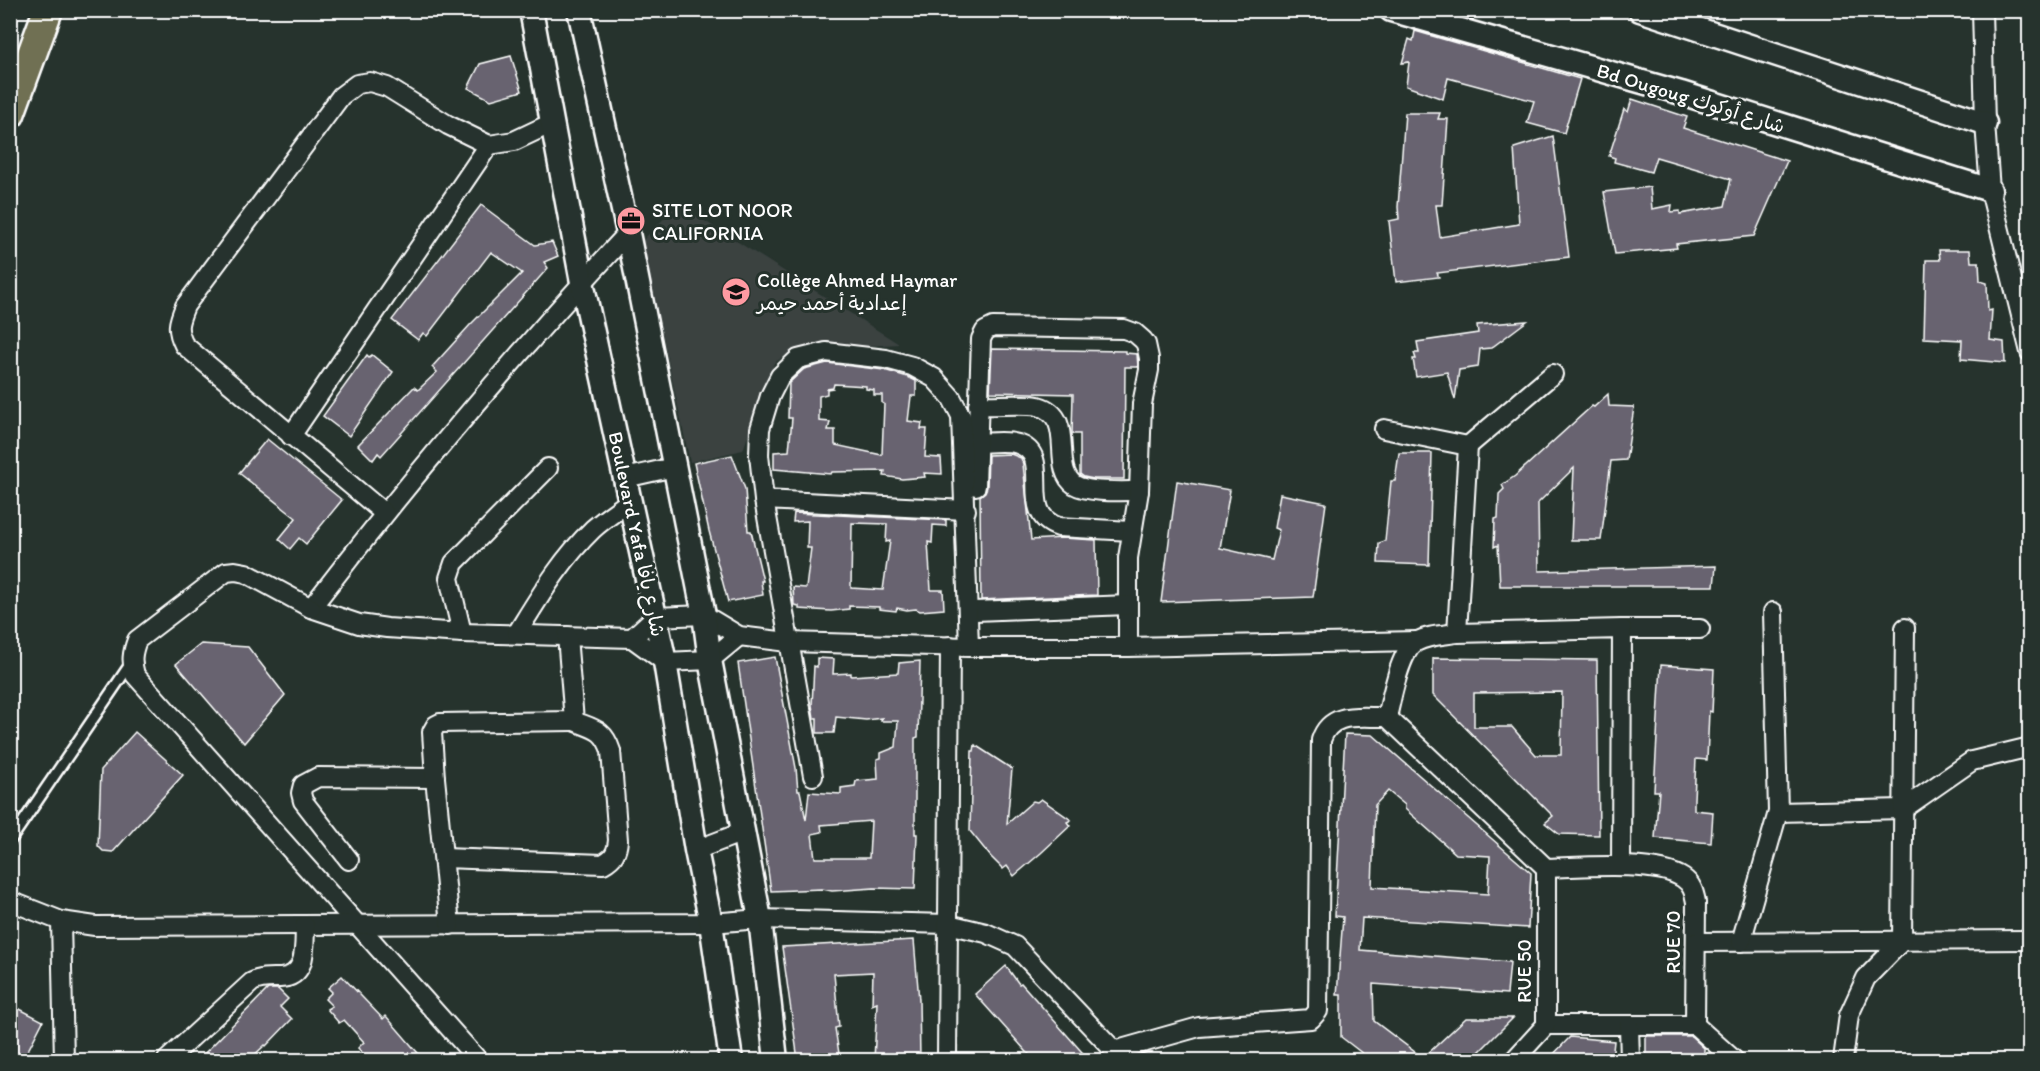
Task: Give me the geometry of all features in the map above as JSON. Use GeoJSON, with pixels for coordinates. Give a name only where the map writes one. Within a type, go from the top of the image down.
{"type":"FeatureCollection","features":[{"type":"Feature","properties":{"kind":"main road"},"geometry":{"type":"LineString","coordinates":[[10,114],[48,10]]}},
{"type":"Feature","properties":{"kind":"street","name":"Boulevard Yafa شارع يافا"},"geometry":{"type":"LineString","coordinates":[[531,10],[582,282],[665,662],[696,850],[711,923],[731,1060]]}},
{"type":"Feature","properties":{"kind":"street"},"geometry":{"type":"LineString","coordinates":[[579,10],[628,232],[704,615],[710,660],[760,919],[776,1060]]}},
{"type":"Feature","properties":{"kind":"street","name":"Bd Ougoug شارع أوكوك"},"geometry":{"type":"LineString","coordinates":[[1390,10],[1681,93],[1990,190]]}},
{"type":"Feature","properties":{"kind":"street"},"geometry":{"type":"LineString","coordinates":[[1640,10],[1985,123]]}},
{"type":"Feature","properties":{"kind":"street"},"geometry":{"type":"LineString","coordinates":[[1982,10],[1985,123],[1990,190],[2030,352]]}},
{"type":"Feature","properties":{"kind":"street"},"geometry":{"type":"LineString","coordinates":[[384,513],[183,345],[178,332],[184,306],[341,96],[357,84],[370,82],[387,87],[448,125],[489,145],[514,141],[552,123]]}},
{"type":"Feature","properties":{"kind":"street"},"geometry":{"type":"LineString","coordinates":[[291,436],[489,145]]}},
{"type":"Feature","properties":{"kind":"street"},"geometry":{"type":"LineString","coordinates":[[311,608],[384,513],[582,282],[628,232]]}},
{"type":"Feature","properties":{"kind":"street"},"geometry":{"type":"LineString","coordinates":[[972,647],[975,611],[976,443],[981,339],[989,328],[1124,329],[1135,333],[1146,344],[1149,370],[1142,404],[1139,491],[1128,558],[1128,647]]}},
{"type":"Feature","properties":{"kind":"street"},"geometry":{"type":"LineString","coordinates":[[813,776],[764,500],[759,455],[760,429],[770,396],[780,376],[798,359],[826,352],[886,359],[912,366],[934,378],[951,397],[962,416],[972,647]]}},
{"type":"Feature","properties":{"kind":"street"},"geometry":{"type":"LineString","coordinates":[[1457,633],[1468,446],[1553,374]]}},
{"type":"Feature","properties":{"kind":"street"},"geometry":{"type":"LineString","coordinates":[[978,405],[1033,405],[1046,409],[1059,424],[1066,474],[1074,485],[1081,488],[1139,491]]}},
{"type":"Feature","properties":{"kind":"street"},"geometry":{"type":"LineString","coordinates":[[1384,429],[1468,446]]}},
{"type":"Feature","properties":{"kind":"street"},"geometry":{"type":"LineString","coordinates":[[976,443],[1012,443],[1028,450],[1035,462],[1038,510],[1052,525],[1131,531]]}},
{"type":"Feature","properties":{"kind":"street"},"geometry":{"type":"LineString","coordinates":[[625,478],[674,467]]}},
{"type":"Feature","properties":{"kind":"street"},"geometry":{"type":"LineString","coordinates":[[462,633],[449,578],[450,570],[454,563],[548,468]]}},
{"type":"Feature","properties":{"kind":"street"},"geometry":{"type":"LineString","coordinates":[[764,500],[966,510]]}},
{"type":"Feature","properties":{"kind":"street"},"geometry":{"type":"LineString","coordinates":[[517,633],[560,565],[595,527],[630,501]]}},
{"type":"Feature","properties":{"kind":"street"},"geometry":{"type":"LineString","coordinates":[[478,1060],[135,675],[131,663],[132,652],[137,640],[226,572],[235,571],[246,573],[311,608],[358,624],[387,628],[462,633],[632,638],[665,662],[710,660],[739,636]]}},
{"type":"Feature","properties":{"kind":"street"},"geometry":{"type":"LineString","coordinates":[[975,611],[1128,605]]}},
{"type":"Feature","properties":{"kind":"street"},"geometry":{"type":"LineString","coordinates":[[1741,942],[1778,812],[1773,612]]}},
{"type":"Feature","properties":{"kind":"street"},"geometry":{"type":"LineString","coordinates":[[632,638],[655,617],[704,615],[739,636],[788,642],[972,647],[1128,647],[1417,641],[1457,633],[1700,629]]}},
{"type":"Feature","properties":{"kind":"street"},"geometry":{"type":"LineString","coordinates":[[1843,1060],[1849,1015],[1866,978],[1902,940],[1905,627]]}},
{"type":"Feature","properties":{"kind":"street"},"geometry":{"type":"LineString","coordinates":[[1621,865],[1622,629]]}},
{"type":"Feature","properties":{"kind":"street"},"geometry":{"type":"LineString","coordinates":[[567,636],[574,721]]}},
{"type":"Feature","properties":{"kind":"street"},"geometry":{"type":"LineString","coordinates":[[1387,717],[1403,657],[1417,641]]}},
{"type":"Feature","properties":{"kind":"street"},"geometry":{"type":"LineString","coordinates":[[947,1060],[950,646]]}},
{"type":"Feature","properties":{"kind":"street"},"geometry":{"type":"LineString","coordinates":[[10,901],[61,921],[95,926],[711,923],[760,919],[948,924],[986,933],[1015,946],[1119,1056],[1199,1027],[1311,1019],[1318,1011],[1322,741],[1324,731],[1332,721],[1343,718],[1387,717],[1546,868]]}},
{"type":"Feature","properties":{"kind":"street"},"geometry":{"type":"LineString","coordinates":[[444,858],[603,864],[609,861],[617,853],[618,840],[611,751],[607,738],[600,730],[574,721],[436,724],[432,732],[435,778],[450,925]]}},
{"type":"Feature","properties":{"kind":"street"},"geometry":{"type":"LineString","coordinates":[[1778,812],[1903,809],[1972,761],[2030,747]]}},
{"type":"Feature","properties":{"kind":"street"},"geometry":{"type":"LineString","coordinates":[[349,860],[303,801],[301,793],[303,785],[318,777],[435,778]]}},
{"type":"Feature","properties":{"kind":"street"},"geometry":{"type":"LineString","coordinates":[[696,850],[742,832]]}},
{"type":"Feature","properties":{"kind":"street","name":"RUE 70"},"geometry":{"type":"LineString","coordinates":[[1546,868],[1621,865],[1672,872],[1689,883],[1696,902],[1695,1025]]}},
{"type":"Feature","properties":{"kind":"street","name":"RUE 50"},"geometry":{"type":"LineString","coordinates":[[1514,1060],[1546,1025],[1546,868]]}},
{"type":"Feature","properties":{"kind":"street"},"geometry":{"type":"LineString","coordinates":[[61,921],[64,1060]]}},
{"type":"Feature","properties":{"kind":"street"},"geometry":{"type":"LineString","coordinates":[[167,1060],[252,982],[262,978],[288,978],[297,971],[304,960],[305,926]]}},
{"type":"Feature","properties":{"kind":"street"},"geometry":{"type":"LineString","coordinates":[[1696,942],[2030,940]]}},
{"type":"Feature","properties":{"kind":"street"},"geometry":{"type":"LineString","coordinates":[[1546,1025],[1695,1025],[1734,1060]]}},
{"type":"Feature","properties":{"kind":"street"},"geometry":{"type":"LineString","coordinates":[[1629,1025],[1630,1060]]}},
{"type":"Feature","properties":{"kind":"lane"},"geometry":{"type":"LineString","coordinates":[[10,841],[131,663]]}},
{"type":"Feature","properties":{"kind":"shaded area","name":"Collège Ahmed Haymar إعدادية أحمد حيمر"},"geometry":{"type":"Polygon","coordinates":[[[678,204],[899,344],[801,350],[786,355],[774,363],[743,450],[690,462],[642,241],[678,204]]]}},
{"type":"Feature","properties":{"kind":"building"},"geometry":{"type":"Polygon","coordinates":[[[1415,31],[1580,79],[1564,133],[1527,123],[1534,101],[1448,78],[1443,99],[1406,86],[1409,62],[1402,63],[1409,39],[1413,41],[1415,31]]]}},
{"type":"Feature","properties":{"kind":"building"},"geometry":{"type":"Polygon","coordinates":[[[511,56],[522,91],[491,100],[468,88],[480,64],[511,56]]]}},
{"type":"Feature","properties":{"kind":"building"},"geometry":{"type":"Polygon","coordinates":[[[1632,99],[1687,117],[1683,128],[1787,161],[1754,236],[1676,244],[1677,248],[1615,254],[1604,192],[1650,187],[1652,209],[1672,205],[1671,212],[1680,211],[1680,214],[1725,206],[1731,179],[1656,157],[1651,172],[1614,162],[1615,158],[1609,156],[1624,109],[1628,112],[1632,99]]]}},
{"type":"Feature","properties":{"kind":"building"},"geometry":{"type":"Polygon","coordinates":[[[1405,113],[1440,113],[1438,119],[1448,119],[1442,205],[1436,205],[1440,237],[1519,224],[1514,148],[1553,136],[1569,257],[1437,273],[1439,277],[1396,282],[1389,221],[1399,219],[1405,113]]]}},
{"type":"Feature","properties":{"kind":"building"},"geometry":{"type":"Polygon","coordinates":[[[481,205],[535,245],[552,242],[558,256],[544,262],[548,268],[381,456],[378,453],[373,460],[358,445],[414,387],[418,390],[437,372],[432,367],[522,273],[491,252],[427,336],[423,333],[418,340],[392,320],[481,205]]]}},
{"type":"Feature","properties":{"kind":"building"},"geometry":{"type":"Polygon","coordinates":[[[1939,250],[1970,250],[1971,262],[1979,262],[1980,281],[1987,283],[1988,311],[1992,310],[1990,340],[2004,342],[2005,363],[1961,359],[1962,340],[1924,338],[1926,260],[1940,260],[1939,250]]]}},
{"type":"Feature","properties":{"kind":"building"},"geometry":{"type":"Polygon","coordinates":[[[1527,321],[1491,348],[1480,349],[1478,367],[1459,370],[1455,400],[1447,372],[1416,377],[1413,359],[1416,359],[1414,353],[1419,353],[1417,342],[1478,333],[1477,325],[1527,321]]]}},
{"type":"Feature","properties":{"kind":"building"},"geometry":{"type":"Polygon","coordinates":[[[992,349],[1125,351],[1125,353],[1137,354],[1138,367],[1125,367],[1124,479],[1094,479],[1080,474],[1080,434],[1072,434],[1073,394],[990,392],[992,349]]]}},
{"type":"Feature","properties":{"kind":"building"},"geometry":{"type":"Polygon","coordinates":[[[367,355],[369,357],[372,355],[393,372],[349,436],[323,416],[367,355]]]}},
{"type":"Feature","properties":{"kind":"building"},"geometry":{"type":"Polygon","coordinates":[[[827,363],[884,370],[916,381],[916,396],[911,396],[908,421],[922,423],[921,429],[927,429],[925,457],[941,458],[942,474],[924,473],[925,477],[902,479],[884,476],[885,471],[832,472],[831,474],[774,469],[774,452],[789,451],[792,418],[788,418],[789,383],[804,369],[827,363]],[[834,384],[833,388],[827,389],[827,394],[819,396],[819,421],[830,422],[828,430],[835,430],[835,445],[882,455],[884,404],[882,395],[874,395],[874,390],[866,389],[866,386],[834,384]]]}},
{"type":"Feature","properties":{"kind":"building"},"geometry":{"type":"Polygon","coordinates":[[[1608,394],[1609,406],[1634,407],[1626,460],[1611,461],[1601,540],[1571,540],[1574,468],[1538,503],[1539,571],[1716,566],[1714,586],[1500,586],[1498,545],[1494,547],[1495,519],[1498,518],[1499,494],[1504,489],[1502,485],[1608,394]]]}},
{"type":"Feature","properties":{"kind":"building"},"geometry":{"type":"Polygon","coordinates":[[[267,439],[342,500],[306,544],[299,538],[290,549],[279,539],[296,518],[239,473],[267,439]]]}},
{"type":"Feature","properties":{"kind":"building"},"geometry":{"type":"Polygon","coordinates":[[[1399,453],[1432,453],[1429,565],[1378,563],[1379,543],[1385,541],[1391,481],[1395,481],[1399,453]]]}},
{"type":"Feature","properties":{"kind":"building"},"geometry":{"type":"Polygon","coordinates":[[[1011,454],[1021,458],[1023,464],[1031,540],[1063,538],[1096,540],[1097,595],[981,600],[980,496],[987,487],[988,455],[1011,454]]]}},
{"type":"Feature","properties":{"kind":"building"},"geometry":{"type":"Polygon","coordinates":[[[732,455],[745,489],[748,531],[751,531],[763,581],[761,581],[763,595],[728,602],[694,463],[732,455]]]}},
{"type":"Feature","properties":{"kind":"building"},"geometry":{"type":"Polygon","coordinates":[[[1177,481],[1230,490],[1220,548],[1272,560],[1279,530],[1274,528],[1280,494],[1326,503],[1313,597],[1161,602],[1177,481]]]}},
{"type":"Feature","properties":{"kind":"building"},"geometry":{"type":"Polygon","coordinates":[[[794,513],[946,520],[946,526],[933,525],[932,543],[928,542],[931,590],[943,590],[944,609],[920,611],[897,608],[896,611],[879,609],[879,607],[849,606],[849,609],[831,611],[799,609],[799,606],[794,605],[793,587],[806,588],[811,548],[807,548],[808,521],[793,522],[794,513]],[[852,523],[851,588],[883,590],[890,541],[886,542],[887,524],[852,523]]]}},
{"type":"Feature","properties":{"kind":"building"},"geometry":{"type":"Polygon","coordinates":[[[201,644],[248,647],[285,695],[244,743],[176,664],[201,644]]]}},
{"type":"Feature","properties":{"kind":"building"},"geometry":{"type":"Polygon","coordinates":[[[775,657],[796,768],[798,791],[800,791],[806,820],[809,792],[841,794],[841,788],[855,786],[856,781],[878,779],[877,759],[881,758],[881,753],[896,747],[898,721],[881,721],[882,718],[866,720],[836,717],[834,733],[817,733],[817,718],[814,718],[812,705],[814,666],[817,667],[817,658],[834,659],[833,674],[851,673],[851,676],[898,673],[899,663],[920,661],[918,737],[915,738],[915,834],[917,834],[915,889],[771,891],[738,663],[775,657]],[[871,821],[821,825],[822,832],[812,834],[815,858],[869,858],[871,821]]]}},
{"type":"Feature","properties":{"kind":"building"},"geometry":{"type":"Polygon","coordinates":[[[1433,658],[1597,660],[1599,835],[1559,834],[1545,823],[1553,816],[1433,695],[1433,658]],[[1562,692],[1474,693],[1474,727],[1512,727],[1536,755],[1561,755],[1562,692]]]}},
{"type":"Feature","properties":{"kind":"building"},"geometry":{"type":"Polygon","coordinates":[[[1661,665],[1714,669],[1707,760],[1696,759],[1694,799],[1694,810],[1713,812],[1711,843],[1655,838],[1659,791],[1654,791],[1661,665]]]}},
{"type":"Feature","properties":{"kind":"building"},"geometry":{"type":"Polygon","coordinates":[[[135,732],[183,775],[113,852],[103,851],[98,846],[101,770],[135,732]]]}},
{"type":"Feature","properties":{"kind":"building"},"geometry":{"type":"Polygon","coordinates":[[[1345,734],[1373,735],[1531,873],[1528,928],[1362,918],[1360,950],[1510,962],[1507,994],[1373,984],[1374,1021],[1423,1058],[1466,1018],[1513,1018],[1471,1060],[1371,1060],[1341,1037],[1341,995],[1337,995],[1343,917],[1335,916],[1345,734]],[[1388,791],[1375,805],[1372,887],[1488,894],[1490,856],[1456,854],[1405,809],[1405,805],[1388,791]]]}},
{"type":"Feature","properties":{"kind":"building"},"geometry":{"type":"Polygon","coordinates":[[[975,745],[1012,769],[1007,824],[1033,801],[1037,802],[1041,799],[1071,820],[1067,822],[1070,826],[1014,876],[1007,866],[1003,869],[991,857],[970,831],[972,751],[975,745]]]}},
{"type":"Feature","properties":{"kind":"building"},"geometry":{"type":"Polygon","coordinates":[[[914,940],[919,1000],[920,1060],[874,1060],[877,1003],[872,1005],[873,972],[834,974],[839,1027],[835,1028],[840,1060],[798,1060],[782,947],[914,940]]]}},
{"type":"Feature","properties":{"kind":"building"},"geometry":{"type":"Polygon","coordinates":[[[1006,966],[1019,984],[1021,983],[1089,1060],[1034,1060],[975,994],[1006,966]]]}},
{"type":"Feature","properties":{"kind":"building"},"geometry":{"type":"Polygon","coordinates":[[[342,976],[383,1019],[386,1016],[424,1060],[369,1060],[358,1048],[364,1042],[344,1020],[339,1023],[327,1009],[332,1006],[325,999],[332,992],[328,988],[342,976]]]}},
{"type":"Feature","properties":{"kind":"building"},"geometry":{"type":"Polygon","coordinates":[[[268,989],[278,989],[288,999],[280,1007],[292,1019],[266,1046],[249,1060],[198,1060],[268,989]]]}},
{"type":"Feature","properties":{"kind":"building"},"geometry":{"type":"Polygon","coordinates":[[[10,1004],[43,1021],[23,1060],[10,1060],[10,1004]]]}},
{"type":"Feature","properties":{"kind":"building"},"geometry":{"type":"Polygon","coordinates":[[[1646,1036],[1691,1036],[1704,1048],[1704,1060],[1646,1060],[1646,1036]]]}},
{"type":"Feature","properties":{"kind":"building"},"geometry":{"type":"Polygon","coordinates":[[[1570,1037],[1614,1041],[1612,1060],[1548,1060],[1570,1037]]]}},
{"type":"Feature","properties":{"kind":"place","name":"SITE LOT NOOR CALIFORNIA"},"geometry":{"type":"Point","coordinates":[631,221]}},
{"type":"Feature","properties":{"kind":"place","name":"Collège Ahmed Haymar إعدادية أحمد حيمر"},"geometry":{"type":"Point","coordinates":[736,292]}}]}
